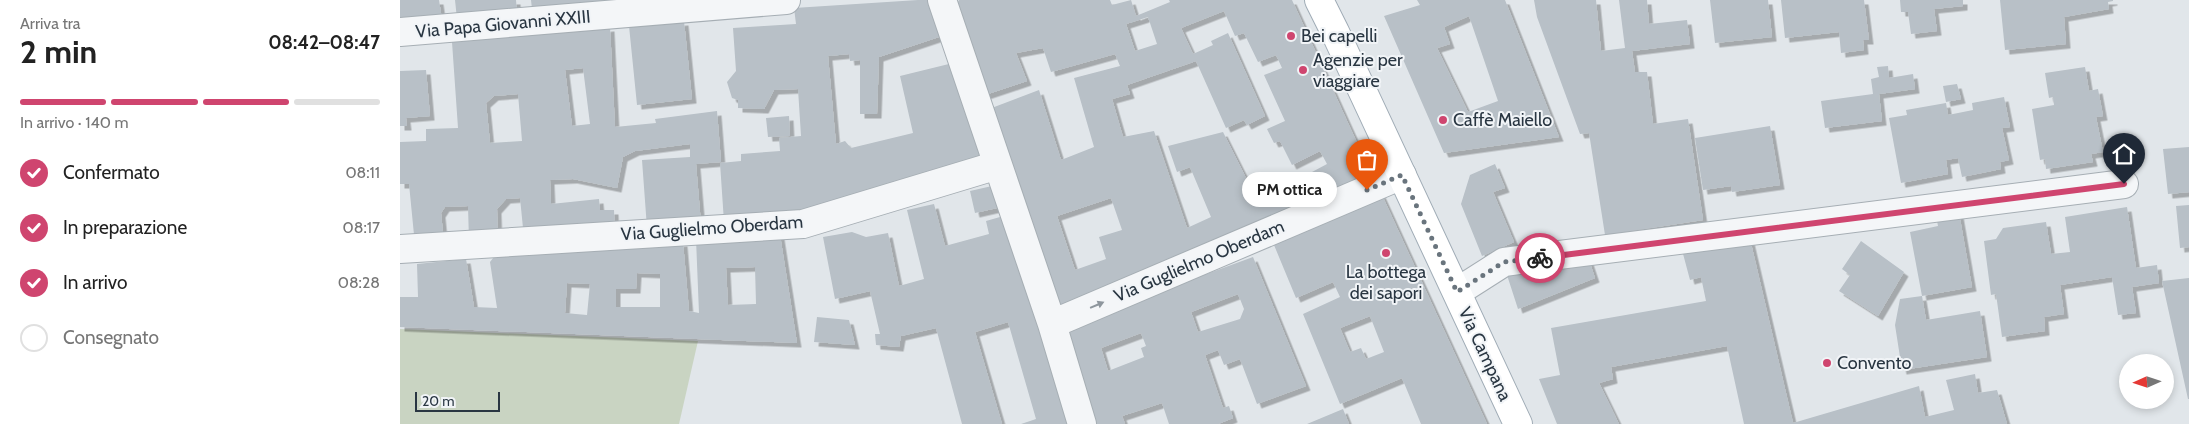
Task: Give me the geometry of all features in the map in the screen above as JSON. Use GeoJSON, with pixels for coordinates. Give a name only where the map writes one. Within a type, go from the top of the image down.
{"type":"FeatureCollection","features":[{"type":"Feature","properties":{"kind":"main road","name":"Via Campana"},"geometry":{"type":"LineString","coordinates":[[1318,0],[1335,32],[1518,424]]}},
{"type":"Feature","properties":{"kind":"street","name":"Via Papa Giovanni XXIII"},"geometry":{"type":"LineString","coordinates":[[400,32],[786,0]]}},
{"type":"Feature","properties":{"kind":"street"},"geometry":{"type":"LineString","coordinates":[[942,0],[1052,324],[1082,424]]}},
{"type":"Feature","properties":{"kind":"street","name":"Via Guglielmo Oberdam"},"geometry":{"type":"LineString","coordinates":[[400,249],[803,224],[998,165]]}},
{"type":"Feature","properties":{"kind":"street","name":"Via Guglielmo Oberdam"},"geometry":{"type":"LineString","coordinates":[[1052,324],[1402,175]]}},
{"type":"Feature","properties":{"kind":"street"},"geometry":{"type":"LineString","coordinates":[[1457,292],[1504,262],[2124,184]]}},
{"type":"Feature","properties":{"kind":"green space"},"geometry":{"type":"Polygon","coordinates":[[[400,329],[698,341],[679,424],[400,424],[400,329]]]}},
{"type":"Feature","properties":{"kind":"building"},"geometry":{"type":"Polygon","coordinates":[[[400,0],[439,0],[442,20],[400,25],[400,0]]]}},
{"type":"Feature","properties":{"kind":"building"},"geometry":{"type":"Polygon","coordinates":[[[455,0],[516,0],[517,12],[457,19],[455,0]]]}},
{"type":"Feature","properties":{"kind":"building"},"geometry":{"type":"Polygon","coordinates":[[[531,0],[606,0],[606,1],[532,9],[531,0]]]}},
{"type":"Feature","properties":{"kind":"building"},"geometry":{"type":"Polygon","coordinates":[[[932,0],[945,35],[879,57],[877,114],[860,114],[860,60],[850,61],[849,54],[828,56],[836,144],[845,141],[851,148],[913,133],[900,76],[957,62],[991,163],[808,215],[724,222],[720,163],[741,161],[741,154],[780,151],[779,138],[801,136],[798,89],[774,90],[764,109],[738,108],[738,100],[732,98],[727,82],[736,71],[733,28],[796,24],[794,8],[932,0]]]}},
{"type":"Feature","properties":{"kind":"building"},"geometry":{"type":"Polygon","coordinates":[[[959,0],[1110,0],[1112,5],[1131,0],[1136,16],[1170,2],[1169,0],[1292,0],[1373,178],[1312,209],[1297,180],[1327,164],[1320,151],[1292,165],[1280,141],[1274,143],[1267,129],[1285,121],[1264,75],[1282,68],[1276,55],[1258,62],[1244,33],[1235,36],[1224,11],[1181,28],[1193,54],[1213,45],[1211,41],[1228,33],[1265,116],[1247,125],[1244,120],[1226,128],[1196,61],[1127,85],[1130,94],[1112,99],[1123,137],[1154,131],[1187,228],[1211,217],[1190,167],[1177,172],[1168,146],[1223,132],[1250,186],[1283,174],[1301,210],[1058,318],[989,109],[1039,90],[1061,160],[1094,147],[1074,78],[1120,66],[1115,54],[1051,72],[1043,48],[1016,53],[1027,81],[985,95],[954,9],[959,0]],[[1148,17],[1126,24],[1135,51],[1157,44],[1148,17]],[[1111,198],[1057,216],[1075,270],[1106,259],[1099,237],[1122,230],[1111,198]]]}},
{"type":"Feature","properties":{"kind":"building"},"geometry":{"type":"Polygon","coordinates":[[[1417,0],[1505,0],[1559,137],[1444,153],[1384,16],[1420,5],[1417,0]],[[1469,16],[1444,27],[1450,44],[1437,48],[1468,112],[1498,101],[1469,16]]]}},
{"type":"Feature","properties":{"kind":"building"},"geometry":{"type":"Polygon","coordinates":[[[1534,0],[1596,0],[1601,51],[1625,48],[1619,0],[1647,0],[1649,24],[1687,20],[1690,44],[1632,51],[1635,72],[1647,72],[1653,124],[1688,119],[1703,220],[1605,235],[1589,133],[1580,134],[1537,17],[1534,0]]]}},
{"type":"Feature","properties":{"kind":"building"},"geometry":{"type":"Polygon","coordinates":[[[1710,0],[1768,0],[1772,37],[1715,43],[1710,0]]]}},
{"type":"Feature","properties":{"kind":"building"},"geometry":{"type":"Polygon","coordinates":[[[1781,0],[1864,0],[1869,40],[1863,40],[1864,50],[1841,53],[1839,32],[1785,38],[1781,0]]]}},
{"type":"Feature","properties":{"kind":"building"},"geometry":{"type":"Polygon","coordinates":[[[1900,0],[1963,0],[1963,6],[1934,9],[1937,31],[1911,34],[1908,12],[1901,12],[1900,0]]]}},
{"type":"Feature","properties":{"kind":"building"},"geometry":{"type":"Polygon","coordinates":[[[2000,0],[2113,1],[2108,2],[2109,9],[2064,17],[2066,44],[2005,50],[2000,0]]]}},
{"type":"Feature","properties":{"kind":"building"},"geometry":{"type":"Polygon","coordinates":[[[684,21],[692,99],[637,105],[629,26],[684,21]]]}},
{"type":"Feature","properties":{"kind":"building"},"geometry":{"type":"Polygon","coordinates":[[[610,27],[615,127],[656,123],[655,119],[717,111],[721,162],[696,164],[701,224],[647,228],[642,160],[690,157],[690,144],[635,151],[623,157],[617,188],[573,179],[550,180],[551,204],[599,199],[600,210],[614,210],[615,233],[524,238],[520,198],[506,199],[497,209],[498,240],[469,241],[468,206],[445,207],[441,213],[444,243],[415,245],[409,184],[400,184],[400,142],[426,141],[426,129],[458,128],[452,42],[610,27]],[[583,68],[565,70],[572,126],[590,124],[583,68]],[[518,94],[494,96],[486,103],[490,143],[522,141],[518,94]]]}},
{"type":"Feature","properties":{"kind":"building"},"geometry":{"type":"Polygon","coordinates":[[[1888,66],[1889,78],[1913,74],[1915,89],[1879,94],[1882,121],[1825,128],[1821,101],[1873,94],[1871,79],[1879,77],[1877,67],[1888,66]]]}},
{"type":"Feature","properties":{"kind":"building"},"geometry":{"type":"Polygon","coordinates":[[[2085,67],[2089,91],[2098,89],[2103,116],[2096,117],[2103,152],[2091,154],[2093,162],[2046,169],[2045,159],[2040,160],[2032,109],[2054,105],[2053,97],[2049,98],[2045,73],[2085,67]]]}},
{"type":"Feature","properties":{"kind":"building"},"geometry":{"type":"Polygon","coordinates":[[[426,70],[430,116],[406,118],[407,126],[400,126],[400,71],[426,70]]]}},
{"type":"Feature","properties":{"kind":"building"},"geometry":{"type":"Polygon","coordinates":[[[1957,84],[1961,99],[1946,102],[1943,86],[1957,84]]]}},
{"type":"Feature","properties":{"kind":"building"},"geometry":{"type":"Polygon","coordinates":[[[2004,97],[2010,127],[2002,128],[2009,160],[2000,162],[2001,169],[1962,177],[1958,158],[1946,160],[1948,174],[1901,183],[1889,118],[1907,115],[1906,110],[1946,103],[1948,115],[1973,110],[1972,103],[2004,97]]]}},
{"type":"Feature","properties":{"kind":"building"},"geometry":{"type":"Polygon","coordinates":[[[789,116],[790,136],[768,137],[766,118],[789,116]]]}},
{"type":"Feature","properties":{"kind":"building"},"geometry":{"type":"Polygon","coordinates":[[[1770,126],[1780,185],[1732,192],[1731,186],[1703,190],[1695,138],[1770,126]]]}},
{"type":"Feature","properties":{"kind":"building"},"geometry":{"type":"Polygon","coordinates":[[[2189,147],[2189,192],[2168,194],[2163,149],[2189,147]]]}},
{"type":"Feature","properties":{"kind":"building"},"geometry":{"type":"Polygon","coordinates":[[[1495,164],[1505,188],[1493,192],[1514,242],[1482,256],[1461,204],[1470,175],[1495,164]]]}},
{"type":"Feature","properties":{"kind":"building"},"geometry":{"type":"Polygon","coordinates":[[[992,186],[997,208],[975,213],[970,191],[992,186]]]}},
{"type":"Feature","properties":{"kind":"building"},"geometry":{"type":"Polygon","coordinates":[[[1381,193],[1487,424],[1421,424],[1402,378],[1340,404],[1303,314],[1340,297],[1333,282],[1296,298],[1274,245],[1381,193]],[[1370,316],[1340,328],[1350,352],[1361,348],[1366,359],[1384,352],[1370,316]]]}},
{"type":"Feature","properties":{"kind":"building"},"geometry":{"type":"Polygon","coordinates":[[[934,204],[945,246],[989,234],[986,221],[1007,215],[1071,424],[1021,424],[1036,419],[1008,322],[975,332],[1002,424],[962,424],[936,328],[901,336],[899,347],[876,345],[875,334],[880,334],[870,291],[835,299],[823,237],[852,232],[866,237],[888,233],[899,286],[924,279],[907,210],[934,204]]]}},
{"type":"Feature","properties":{"kind":"building"},"geometry":{"type":"Polygon","coordinates":[[[2189,205],[2189,247],[2180,248],[2176,206],[2189,205]]]}},
{"type":"Feature","properties":{"kind":"building"},"geometry":{"type":"Polygon","coordinates":[[[2127,207],[2136,268],[2157,265],[2159,283],[2132,287],[2136,313],[2118,315],[2112,277],[2060,285],[2064,314],[2044,317],[2045,331],[2002,337],[1996,294],[1991,295],[1984,241],[1996,239],[2003,228],[2046,222],[2051,254],[2070,252],[2065,217],[2127,207]]]}},
{"type":"Feature","properties":{"kind":"building"},"geometry":{"type":"Polygon","coordinates":[[[1959,213],[1972,287],[1922,296],[1910,232],[1938,226],[1936,216],[1959,213]]]}},
{"type":"Feature","properties":{"kind":"building"},"geometry":{"type":"Polygon","coordinates":[[[780,235],[797,343],[400,327],[400,297],[418,297],[417,264],[466,259],[474,307],[497,308],[490,262],[497,253],[683,242],[689,311],[699,313],[696,239],[780,235]],[[755,267],[726,268],[728,305],[756,304],[755,267]],[[637,273],[636,289],[616,289],[616,307],[660,307],[660,274],[637,273]],[[567,283],[565,313],[587,315],[590,284],[567,283]]]}},
{"type":"Feature","properties":{"kind":"building"},"geometry":{"type":"Polygon","coordinates":[[[1750,239],[1793,423],[1919,386],[1925,417],[1954,410],[1946,380],[1975,374],[1978,393],[1997,390],[2007,424],[1744,424],[1727,346],[1611,367],[1613,379],[1599,383],[1619,424],[1557,424],[1539,379],[1560,375],[1551,328],[1706,301],[1701,277],[1690,280],[1682,250],[1750,239]]]}},
{"type":"Feature","properties":{"kind":"building"},"geometry":{"type":"Polygon","coordinates":[[[1861,241],[1904,272],[1878,316],[1839,291],[1850,275],[1842,269],[1861,241]]]}},
{"type":"Feature","properties":{"kind":"building"},"geometry":{"type":"Polygon","coordinates":[[[1253,257],[1306,386],[1257,404],[1240,359],[1224,365],[1218,350],[1205,355],[1223,408],[1229,406],[1233,418],[1218,424],[1169,424],[1162,403],[1122,416],[1125,424],[1092,424],[1062,327],[1253,257]],[[1238,294],[1191,312],[1198,332],[1240,319],[1244,309],[1238,294]],[[1141,333],[1101,348],[1108,371],[1144,357],[1141,348],[1146,346],[1141,333]]]}},
{"type":"Feature","properties":{"kind":"building"},"geometry":{"type":"Polygon","coordinates":[[[1589,260],[1595,278],[1518,309],[1506,272],[1589,260]]]}},
{"type":"Feature","properties":{"kind":"building"},"geometry":{"type":"Polygon","coordinates":[[[2189,278],[2189,399],[2188,399],[2162,281],[2189,278]]]}},
{"type":"Feature","properties":{"kind":"building"},"geometry":{"type":"Polygon","coordinates":[[[1922,296],[1926,320],[1980,311],[1987,357],[1902,370],[1895,325],[1900,299],[1922,296]]]}},
{"type":"Feature","properties":{"kind":"building"},"geometry":{"type":"Polygon","coordinates":[[[817,317],[849,320],[855,345],[814,342],[817,317]]]}},
{"type":"Feature","properties":{"kind":"building"},"geometry":{"type":"Polygon","coordinates":[[[1343,409],[1349,424],[1307,424],[1343,409]]]}},
{"type":"Feature","properties":{"kind":"way so far"},"geometry":{"type":"LineString","coordinates":[[1367,190],[1402,175],[1457,292],[1504,262],[1540,258]]}},
{"type":"Feature","properties":{"kind":"place","name":"Bei capelli"},"geometry":{"type":"Point","coordinates":[1291,36]}},
{"type":"Feature","properties":{"kind":"place","name":"Agenzie per viaggiare"},"geometry":{"type":"Point","coordinates":[1303,70]}},
{"type":"Feature","properties":{"kind":"place","name":"Caffè Maiello"},"geometry":{"type":"Point","coordinates":[1443,120]}},
{"type":"Feature","properties":{"kind":"place","name":"PM ottica"},"geometry":{"type":"Point","coordinates":[1367,190]}},
{"type":"Feature","properties":{"kind":"place","name":"La bottega dei sapori"},"geometry":{"type":"Point","coordinates":[1386,253]}},
{"type":"Feature","properties":{"kind":"place","name":"Convento"},"geometry":{"type":"Point","coordinates":[1827,363]}},
{"type":"Feature","properties":{"kind":"route"},"geometry":{"type":"LineString","coordinates":[[1540,258],[2124,184]]}}]}
